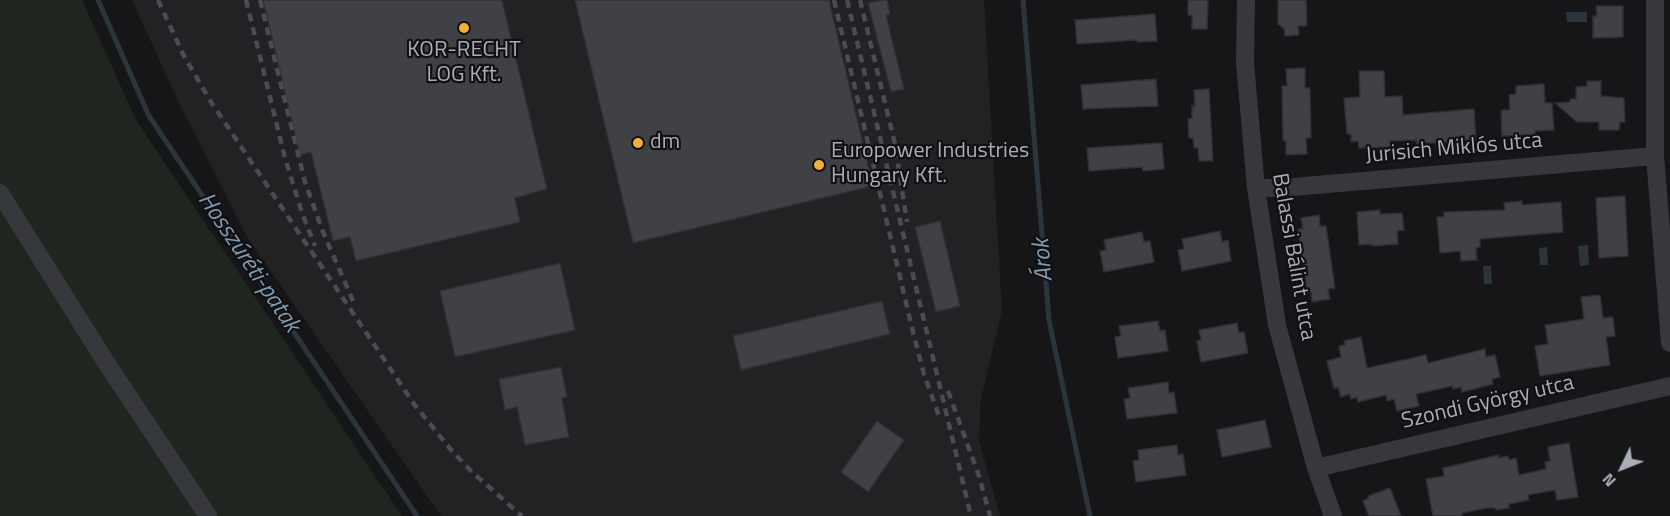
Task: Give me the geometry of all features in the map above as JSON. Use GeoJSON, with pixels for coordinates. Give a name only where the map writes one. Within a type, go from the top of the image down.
{"type":"FeatureCollection","features":[{"type":"Feature","properties":{"kind":"street","name":"Balassi Bálint utca"},"geometry":{"type":"LineString","coordinates":[[1246,0],[1245,63],[1256,188],[1278,325],[1316,468],[1334,516]]}},
{"type":"Feature","properties":{"kind":"street"},"geometry":{"type":"LineString","coordinates":[[1655,0],[1656,156],[1670,343]]}},
{"type":"Feature","properties":{"kind":"street","name":"Jurisich Miklós utca"},"geometry":{"type":"LineString","coordinates":[[1256,188],[1293,187],[1656,156]]}},
{"type":"Feature","properties":{"kind":"street"},"geometry":{"type":"LineString","coordinates":[[0,193],[107,364],[208,516]]}},
{"type":"Feature","properties":{"kind":"street","name":"Szondi György utca"},"geometry":{"type":"LineString","coordinates":[[1316,468],[1670,386]]}},
{"type":"Feature","properties":{"kind":"shaded area"},"geometry":{"type":"Polygon","coordinates":[[[0,0],[82,0],[136,120],[402,516],[0,516],[0,0]]]}},
{"type":"Feature","properties":{"kind":"shaded area"},"geometry":{"type":"Polygon","coordinates":[[[132,0],[984,0],[1002,311],[981,399],[979,441],[1000,516],[441,516],[247,237],[179,103],[132,0]]]}},
{"type":"Feature","properties":{"kind":"shaded area"},"geometry":{"type":"Polygon","coordinates":[[[1566,12],[1587,12],[1587,22],[1567,22],[1566,12]]]}},
{"type":"Feature","properties":{"kind":"shaded area"},"geometry":{"type":"Polygon","coordinates":[[[1588,245],[1589,265],[1580,266],[1578,246],[1588,245]]]}},
{"type":"Feature","properties":{"kind":"shaded area"},"geometry":{"type":"Polygon","coordinates":[[[1547,247],[1548,265],[1540,265],[1539,248],[1547,247]]]}},
{"type":"Feature","properties":{"kind":"shaded area"},"geometry":{"type":"Polygon","coordinates":[[[1483,266],[1491,266],[1492,284],[1484,284],[1483,266]]]}},
{"type":"Feature","properties":{"kind":"building"},"geometry":{"type":"Polygon","coordinates":[[[263,0],[502,0],[547,189],[515,198],[520,222],[356,261],[350,237],[333,241],[311,152],[300,155],[263,0]]]}},
{"type":"Feature","properties":{"kind":"building"},"geometry":{"type":"Polygon","coordinates":[[[575,0],[829,0],[873,186],[633,243],[575,0]]]}},
{"type":"Feature","properties":{"kind":"building"},"geometry":{"type":"Polygon","coordinates":[[[887,0],[890,14],[886,15],[904,89],[891,92],[868,3],[887,0]]]}},
{"type":"Feature","properties":{"kind":"building"},"geometry":{"type":"Polygon","coordinates":[[[1188,0],[1208,0],[1207,29],[1192,29],[1192,15],[1188,15],[1188,0]]]}},
{"type":"Feature","properties":{"kind":"building"},"geometry":{"type":"Polygon","coordinates":[[[1278,0],[1306,0],[1307,26],[1298,26],[1299,35],[1285,36],[1284,29],[1278,24],[1278,0]]]}},
{"type":"Feature","properties":{"kind":"building"},"geometry":{"type":"Polygon","coordinates":[[[1596,6],[1623,6],[1623,37],[1593,38],[1593,16],[1597,16],[1596,6]]]}},
{"type":"Feature","properties":{"kind":"building"},"geometry":{"type":"Polygon","coordinates":[[[1155,14],[1157,41],[1077,44],[1075,20],[1155,14]]]}},
{"type":"Feature","properties":{"kind":"building"},"geometry":{"type":"Polygon","coordinates":[[[1305,68],[1305,88],[1310,88],[1311,138],[1306,138],[1307,154],[1286,155],[1286,141],[1283,141],[1282,86],[1287,86],[1286,69],[1305,68]]]}},
{"type":"Feature","properties":{"kind":"building"},"geometry":{"type":"Polygon","coordinates":[[[1359,71],[1384,71],[1385,97],[1402,96],[1403,115],[1474,109],[1476,140],[1417,144],[1416,140],[1390,141],[1391,147],[1359,148],[1358,141],[1351,142],[1351,134],[1347,134],[1344,98],[1360,97],[1359,71]]]}},
{"type":"Feature","properties":{"kind":"building"},"geometry":{"type":"Polygon","coordinates":[[[1156,79],[1158,106],[1083,109],[1081,85],[1156,79]]]}},
{"type":"Feature","properties":{"kind":"building"},"geometry":{"type":"Polygon","coordinates":[[[1587,81],[1601,81],[1601,96],[1624,98],[1625,122],[1620,122],[1619,130],[1599,130],[1599,122],[1577,122],[1555,103],[1570,102],[1570,99],[1576,99],[1576,87],[1587,86],[1587,81]]]}},
{"type":"Feature","properties":{"kind":"building"},"geometry":{"type":"Polygon","coordinates":[[[1544,84],[1545,103],[1552,103],[1554,130],[1535,131],[1535,135],[1502,136],[1501,110],[1510,110],[1509,95],[1516,94],[1516,86],[1544,84]]]}},
{"type":"Feature","properties":{"kind":"building"},"geometry":{"type":"Polygon","coordinates":[[[1209,89],[1213,161],[1199,161],[1198,148],[1194,148],[1193,138],[1189,138],[1188,119],[1192,118],[1192,106],[1195,106],[1194,90],[1209,89]]]}},
{"type":"Feature","properties":{"kind":"building"},"geometry":{"type":"Polygon","coordinates":[[[1162,143],[1164,169],[1143,171],[1142,167],[1089,171],[1087,148],[1162,143]]]}},
{"type":"Feature","properties":{"kind":"building"},"geometry":{"type":"Polygon","coordinates":[[[1625,196],[1628,256],[1599,258],[1596,198],[1625,196]]]}},
{"type":"Feature","properties":{"kind":"building"},"geometry":{"type":"Polygon","coordinates":[[[1522,201],[1522,205],[1561,202],[1563,232],[1480,239],[1480,247],[1476,248],[1477,260],[1461,261],[1460,251],[1440,253],[1437,217],[1444,217],[1444,212],[1505,210],[1504,203],[1522,201]]]}},
{"type":"Feature","properties":{"kind":"building"},"geometry":{"type":"Polygon","coordinates":[[[1380,210],[1380,214],[1402,213],[1404,230],[1397,231],[1398,244],[1359,245],[1357,212],[1380,210]]]}},
{"type":"Feature","properties":{"kind":"building"},"geometry":{"type":"Polygon","coordinates":[[[1319,215],[1320,226],[1326,226],[1335,288],[1328,289],[1330,299],[1312,302],[1311,292],[1307,293],[1298,229],[1303,229],[1301,218],[1319,215]]]}},
{"type":"Feature","properties":{"kind":"building"},"geometry":{"type":"Polygon","coordinates":[[[940,221],[960,306],[936,312],[915,227],[940,221]]]}},
{"type":"Feature","properties":{"kind":"building"},"geometry":{"type":"Polygon","coordinates":[[[1220,231],[1222,242],[1228,240],[1231,261],[1182,271],[1178,250],[1184,249],[1182,239],[1220,231]]]}},
{"type":"Feature","properties":{"kind":"building"},"geometry":{"type":"Polygon","coordinates":[[[1142,232],[1144,242],[1150,241],[1154,262],[1104,272],[1100,251],[1106,250],[1104,240],[1142,232]]]}},
{"type":"Feature","properties":{"kind":"building"},"geometry":{"type":"Polygon","coordinates":[[[560,263],[575,330],[455,357],[440,291],[560,263]]]}},
{"type":"Feature","properties":{"kind":"building"},"geometry":{"type":"Polygon","coordinates":[[[1600,295],[1603,318],[1613,317],[1615,336],[1606,337],[1610,365],[1540,376],[1535,346],[1548,344],[1545,325],[1584,319],[1581,297],[1600,295]]]}},
{"type":"Feature","properties":{"kind":"building"},"geometry":{"type":"Polygon","coordinates":[[[882,301],[890,334],[741,370],[733,336],[882,301]]]}},
{"type":"Feature","properties":{"kind":"building"},"geometry":{"type":"Polygon","coordinates":[[[1158,321],[1160,331],[1165,330],[1168,351],[1118,358],[1115,337],[1121,336],[1119,326],[1158,321]]]}},
{"type":"Feature","properties":{"kind":"building"},"geometry":{"type":"Polygon","coordinates":[[[1237,323],[1239,333],[1244,332],[1248,353],[1201,362],[1197,341],[1201,340],[1199,330],[1237,323]]]}},
{"type":"Feature","properties":{"kind":"building"},"geometry":{"type":"Polygon","coordinates":[[[1361,337],[1367,368],[1426,355],[1428,363],[1485,349],[1486,357],[1495,355],[1500,377],[1492,379],[1493,384],[1462,392],[1461,387],[1453,389],[1452,386],[1416,394],[1419,406],[1397,411],[1394,399],[1387,401],[1386,395],[1358,402],[1357,397],[1351,399],[1349,394],[1341,397],[1338,387],[1334,389],[1327,361],[1341,357],[1339,346],[1345,345],[1344,341],[1361,337]]]}},
{"type":"Feature","properties":{"kind":"building"},"geometry":{"type":"Polygon","coordinates":[[[561,367],[567,397],[562,398],[569,437],[525,445],[517,407],[505,410],[499,379],[561,367]]]}},
{"type":"Feature","properties":{"kind":"building"},"geometry":{"type":"Polygon","coordinates":[[[1168,382],[1169,393],[1174,392],[1177,413],[1127,419],[1124,399],[1130,398],[1128,388],[1168,382]]]}},
{"type":"Feature","properties":{"kind":"building"},"geometry":{"type":"Polygon","coordinates":[[[1265,420],[1271,447],[1222,457],[1217,430],[1265,420]]]}},
{"type":"Feature","properties":{"kind":"building"},"geometry":{"type":"Polygon","coordinates":[[[877,421],[904,440],[868,492],[841,472],[877,421]]]}},
{"type":"Feature","properties":{"kind":"building"},"geometry":{"type":"Polygon","coordinates":[[[1569,443],[1578,497],[1557,500],[1555,490],[1528,495],[1529,500],[1509,504],[1509,508],[1496,510],[1487,508],[1462,513],[1462,516],[1433,516],[1426,479],[1444,476],[1443,468],[1499,455],[1499,458],[1508,456],[1509,460],[1516,458],[1519,475],[1546,469],[1545,462],[1550,461],[1548,447],[1569,443]]]}},
{"type":"Feature","properties":{"kind":"building"},"geometry":{"type":"Polygon","coordinates":[[[1177,445],[1178,455],[1183,454],[1186,475],[1136,482],[1133,461],[1139,460],[1138,450],[1177,445]]]}},
{"type":"Feature","properties":{"kind":"building"},"geometry":{"type":"Polygon","coordinates":[[[1390,488],[1401,516],[1369,516],[1363,501],[1369,498],[1368,496],[1390,488]]]}},
{"type":"Feature","properties":{"kind":"waterway","name":"Hosszúréti-patak"},"geometry":{"type":"LineString","coordinates":[[98,0],[149,116],[417,516]]}},
{"type":"Feature","properties":{"kind":"waterway","name":"Árok"},"geometry":{"type":"LineString","coordinates":[[1023,0],[1049,320],[1090,516]]}},
{"type":"Feature","properties":{"kind":"railway"},"geometry":{"type":"LineString","coordinates":[[158,0],[184,56],[211,102],[414,404],[472,472],[522,516]]}},
{"type":"Feature","properties":{"kind":"railway"},"geometry":{"type":"LineString","coordinates":[[246,0],[285,158],[315,246]]}},
{"type":"Feature","properties":{"kind":"railway"},"geometry":{"type":"LineString","coordinates":[[260,0],[305,182],[323,232],[354,303]]}},
{"type":"Feature","properties":{"kind":"railway"},"geometry":{"type":"LineString","coordinates":[[834,0],[914,336],[924,374],[940,419]]}},
{"type":"Feature","properties":{"kind":"railway"},"geometry":{"type":"LineString","coordinates":[[847,0],[971,516]]}},
{"type":"Feature","properties":{"kind":"railway"},"geometry":{"type":"LineString","coordinates":[[860,0],[895,144],[907,222]]}},
{"type":"Feature","properties":{"kind":"railway"},"geometry":{"type":"LineString","coordinates":[[948,391],[979,476],[990,516]]}},
{"type":"Feature","properties":{"kind":"place","name":"KOR-RECHT LOG Kft."},"geometry":{"type":"Point","coordinates":[464,28]}},
{"type":"Feature","properties":{"kind":"place","name":"dm"},"geometry":{"type":"Point","coordinates":[638,143]}},
{"type":"Feature","properties":{"kind":"place","name":"Europower Industries Hungary Kft."},"geometry":{"type":"Point","coordinates":[819,165]}}]}
